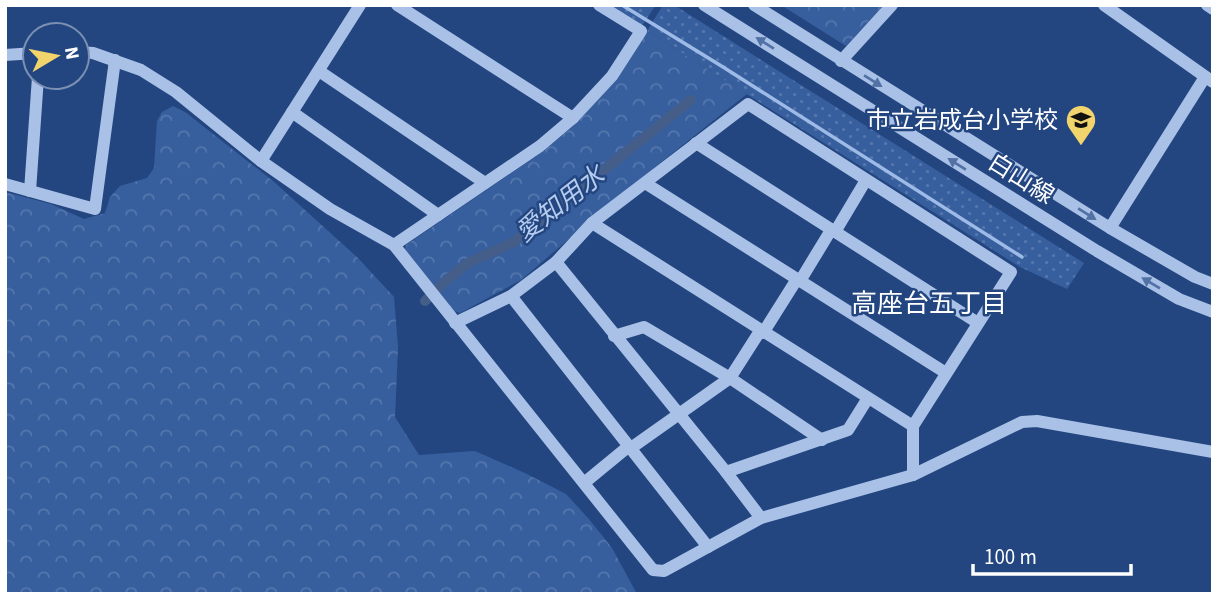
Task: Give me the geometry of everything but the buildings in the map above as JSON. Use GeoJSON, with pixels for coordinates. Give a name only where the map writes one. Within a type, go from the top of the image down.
{"type":"FeatureCollection","features":[{"type":"Feature","properties":{"kind":"street"},"geometry":{"type":"LineString","coordinates":[[261,161],[360,5]]}},
{"type":"Feature","properties":{"kind":"street"},"geometry":{"type":"LineString","coordinates":[[397,5],[573,117]]}},
{"type":"Feature","properties":{"kind":"street"},"geometry":{"type":"LineString","coordinates":[[394,245],[540,146],[573,117],[611,76],[640,31],[599,5]]}},
{"type":"Feature","properties":{"kind":"street","name":"白山線"},"geometry":{"type":"LineString","coordinates":[[704,5],[1097,251],[1179,299],[1213,312]]}},
{"type":"Feature","properties":{"kind":"street","name":"白山線"},"geometry":{"type":"LineString","coordinates":[[754,5],[1110,228],[1213,284]]}},
{"type":"Feature","properties":{"kind":"street"},"geometry":{"type":"LineString","coordinates":[[841,61],[892,5]]}},
{"type":"Feature","properties":{"kind":"street"},"geometry":{"type":"LineString","coordinates":[[1104,5],[1209,80],[1110,228]]}},
{"type":"Feature","properties":{"kind":"street"},"geometry":{"type":"LineString","coordinates":[[1207,5],[1213,9]]}},
{"type":"Feature","properties":{"kind":"street"},"geometry":{"type":"LineString","coordinates":[[91,54],[141,70],[176,92],[261,161],[330,209],[394,245],[653,570],[664,571],[761,518],[913,475],[1021,422],[1037,421],[1213,452]]}},
{"type":"Feature","properties":{"kind":"street"},"geometry":{"type":"LineString","coordinates":[[5,184],[95,209],[115,60]]}},
{"type":"Feature","properties":{"kind":"street"},"geometry":{"type":"LineString","coordinates":[[319,71],[485,183]]}},
{"type":"Feature","properties":{"kind":"street"},"geometry":{"type":"LineString","coordinates":[[30,191],[37,91]]}},
{"type":"Feature","properties":{"kind":"street"},"geometry":{"type":"LineString","coordinates":[[455,323],[510,296],[556,262],[592,223],[748,104],[1011,272],[913,426],[913,475]]}},
{"type":"Feature","properties":{"kind":"street"},"geometry":{"type":"LineString","coordinates":[[292,112],[438,215]]}},
{"type":"Feature","properties":{"kind":"street"},"geometry":{"type":"LineString","coordinates":[[696,143],[978,323]]}},
{"type":"Feature","properties":{"kind":"street"},"geometry":{"type":"LineString","coordinates":[[584,483],[630,447],[730,378],[866,180]]}},
{"type":"Feature","properties":{"kind":"street"},"geometry":{"type":"LineString","coordinates":[[645,183],[946,373]]}},
{"type":"Feature","properties":{"kind":"street"},"geometry":{"type":"LineString","coordinates":[[592,223],[913,426]]}},
{"type":"Feature","properties":{"kind":"street"},"geometry":{"type":"LineString","coordinates":[[556,262],[761,518]]}},
{"type":"Feature","properties":{"kind":"street"},"geometry":{"type":"LineString","coordinates":[[510,296],[708,547]]}},
{"type":"Feature","properties":{"kind":"street"},"geometry":{"type":"LineString","coordinates":[[614,336],[644,327],[730,378],[822,440]]}},
{"type":"Feature","properties":{"kind":"street"},"geometry":{"type":"LineString","coordinates":[[726,472],[848,430],[868,398]]}},
{"type":"Feature","properties":{"kind":"green space"},"geometry":{"type":"Polygon","coordinates":[[[607,5],[656,5],[641,27],[607,5]]]}},
{"type":"Feature","properties":{"kind":"green space"},"geometry":{"type":"Polygon","coordinates":[[[663,5],[674,5],[1084,263],[1067,289],[1020,267],[647,31],[663,5]]]}},
{"type":"Feature","properties":{"kind":"green space"},"geometry":{"type":"Polygon","coordinates":[[[781,5],[884,5],[846,46],[781,5]]]}},
{"type":"Feature","properties":{"kind":"green space"},"geometry":{"type":"Polygon","coordinates":[[[647,31],[747,94],[626,190],[521,280],[460,313],[454,311],[405,250],[406,245],[538,155],[570,129],[613,82],[647,31]]]}},
{"type":"Feature","properties":{"kind":"green space"},"geometry":{"type":"Polygon","coordinates":[[[173,106],[185,112],[273,181],[358,258],[394,297],[398,347],[395,417],[419,455],[475,451],[566,494],[612,548],[637,594],[5,594],[5,192],[51,204],[84,219],[105,213],[110,197],[120,186],[147,178],[154,168],[157,121],[162,112],[173,106]]]}},
{"type":"Feature","properties":{"kind":"waterway"},"geometry":{"type":"LineString","coordinates":[[622,5],[1022,257]]}},
{"type":"Feature","properties":{"kind":"waterway","name":"愛知用水"},"geometry":{"type":"LineString","coordinates":[[425,301],[468,263],[514,242],[691,100]]}},
{"type":"Feature","properties":{"kind":"place","name":"市立岩成台小学校"},"geometry":{"type":"Point","coordinates":[1081,147]}},
{"type":"Feature","properties":{"kind":"district","name":"高座台五丁目"},"geometry":{"type":"Point","coordinates":[929,303]}}]}
